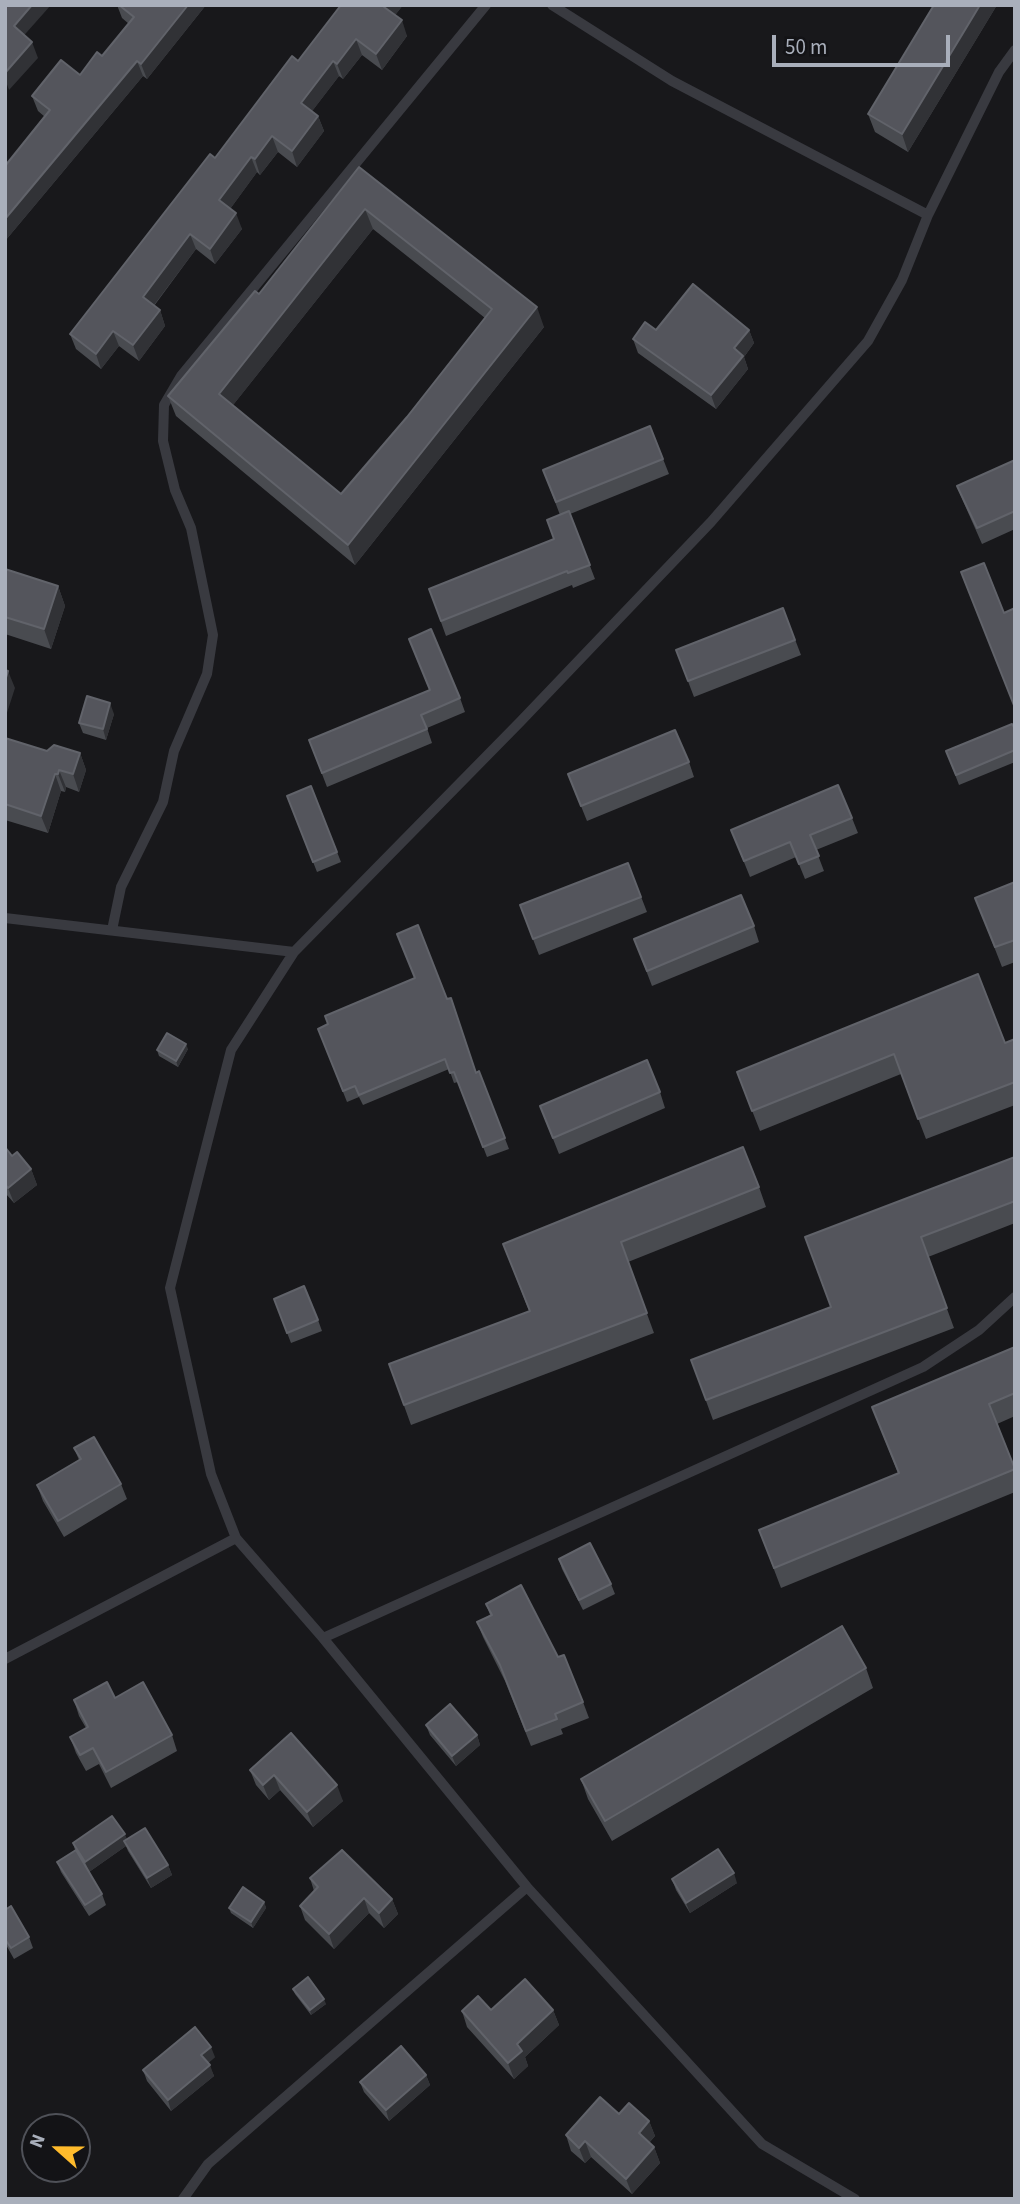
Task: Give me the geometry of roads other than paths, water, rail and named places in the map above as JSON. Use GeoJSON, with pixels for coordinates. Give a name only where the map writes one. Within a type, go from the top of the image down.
{"type":"FeatureCollection","features":[{"type":"Feature","properties":{"kind":"lane"},"geometry":{"type":"LineString","coordinates":[[112,930],[121,887],[163,802],[174,751],[207,674],[214,635],[191,528],[174,490],[163,441],[164,405],[181,376],[486,5]]}},
{"type":"Feature","properties":{"kind":"lane"},"geometry":{"type":"LineString","coordinates":[[552,5],[672,81],[928,215]]}},
{"type":"Feature","properties":{"kind":"lane"},"geometry":{"type":"LineString","coordinates":[[855,2199],[762,2144],[527,1887],[323,1638],[236,1538],[211,1475],[170,1288],[231,1050],[293,952],[712,522],[868,341],[902,280],[928,215],[999,72],[1015,50]]}},
{"type":"Feature","properties":{"kind":"lane"},"geometry":{"type":"LineString","coordinates":[[5,918],[293,952]]}},
{"type":"Feature","properties":{"kind":"lane"},"geometry":{"type":"LineString","coordinates":[[323,1638],[923,1367],[979,1330],[1015,1297]]}},
{"type":"Feature","properties":{"kind":"lane"},"geometry":{"type":"LineString","coordinates":[[5,1659],[236,1538]]}},
{"type":"Feature","properties":{"kind":"lane"},"geometry":{"type":"LineString","coordinates":[[183,2199],[208,2164],[527,1887]]}}]}
